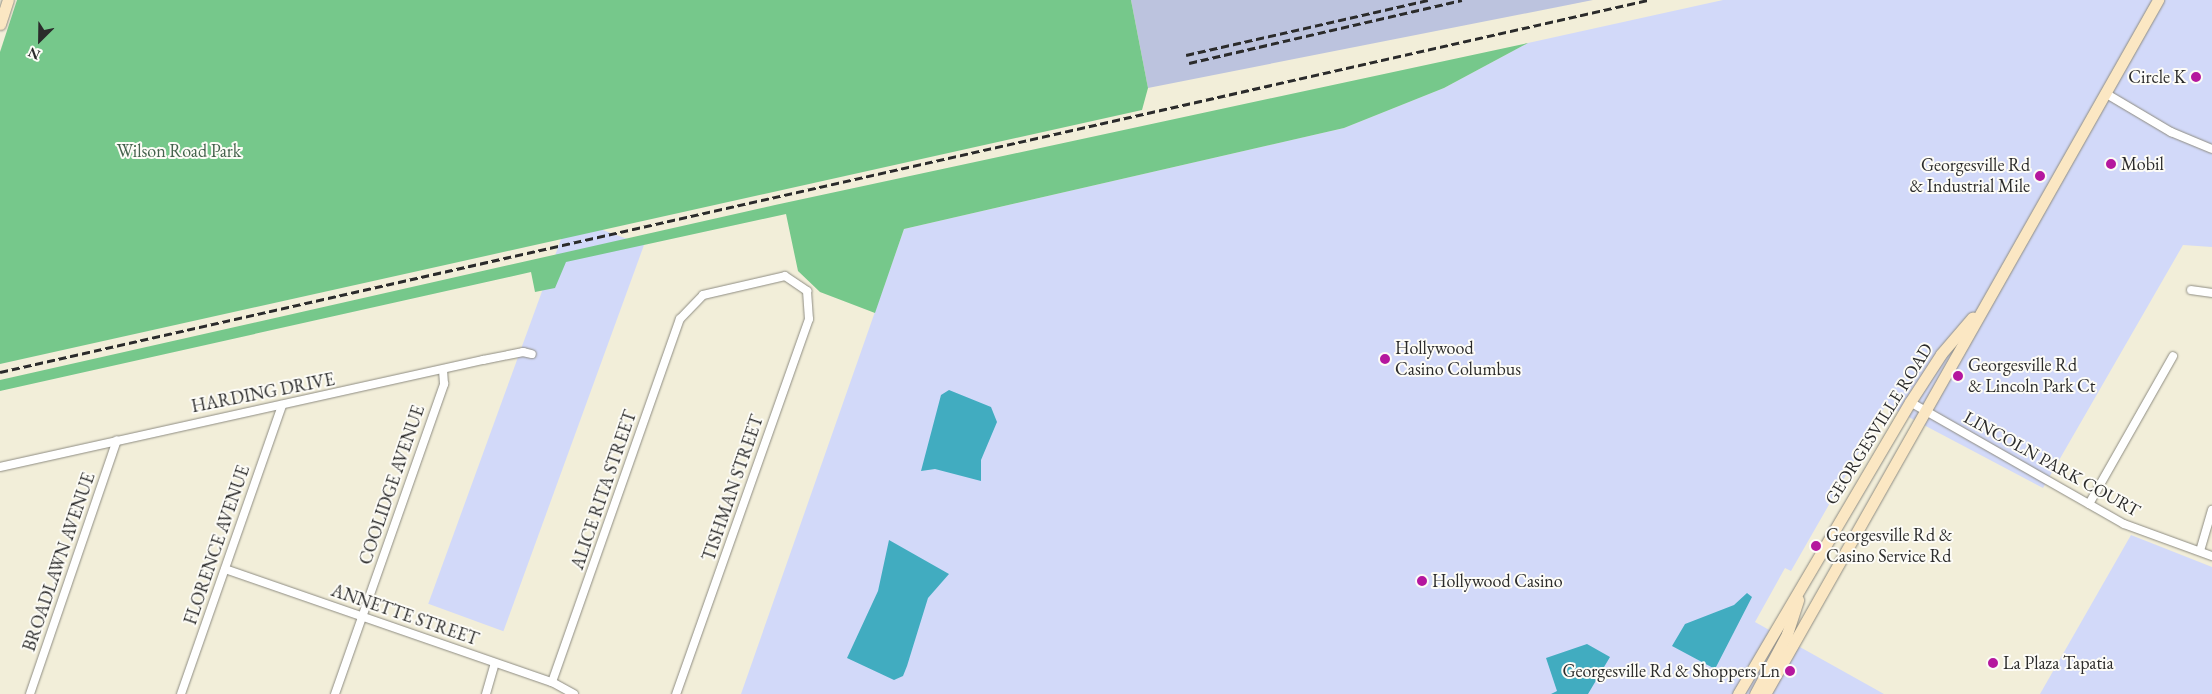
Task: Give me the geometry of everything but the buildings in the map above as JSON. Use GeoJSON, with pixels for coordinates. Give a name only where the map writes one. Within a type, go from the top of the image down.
{"type":"FeatureCollection","features":[{"type":"Feature","properties":{"kind":"main road"},"geometry":{"type":"LineString","coordinates":[[0,24],[8,0]]}},
{"type":"Feature","properties":{"kind":"main road","name":"GEORGESVILLE ROAD"},"geometry":{"type":"LineString","coordinates":[[1765,694],[1927,412],[1982,307],[2158,0]]}},
{"type":"Feature","properties":{"kind":"main road","name":"GEORGESVILLE ROAD"},"geometry":{"type":"LineString","coordinates":[[1738,694],[1910,402],[1941,354],[1982,307]]}},
{"type":"Feature","properties":{"kind":"main road"},"geometry":{"type":"LineString","coordinates":[[1755,694],[1787,634],[1806,577]]}},
{"type":"Feature","properties":{"kind":"street"},"geometry":{"type":"LineString","coordinates":[[2105,93],[2171,132],[2212,148]]}},
{"type":"Feature","properties":{"kind":"street","name":"ALICE RITA STREET"},"geometry":{"type":"LineString","coordinates":[[552,682],[686,310],[703,295],[720,288],[775,276],[795,279],[807,291]]}},
{"type":"Feature","properties":{"kind":"street"},"geometry":{"type":"LineString","coordinates":[[2191,290],[2212,293]]}},
{"type":"Feature","properties":{"kind":"street","name":"TISHMAN STREET"},"geometry":{"type":"LineString","coordinates":[[676,694],[809,319],[807,291]]}},
{"type":"Feature","properties":{"kind":"street","name":"HARDING DRIVE"},"geometry":{"type":"LineString","coordinates":[[0,467],[523,352],[532,354]]}},
{"type":"Feature","properties":{"kind":"street"},"geometry":{"type":"LineString","coordinates":[[2089,504],[2173,356]]}},
{"type":"Feature","properties":{"kind":"street","name":"COOLIDGE AVENUE"},"geometry":{"type":"LineString","coordinates":[[335,694],[444,384],[443,370]]}},
{"type":"Feature","properties":{"kind":"street","name":"LINCOLN PARK COURT"},"geometry":{"type":"LineString","coordinates":[[1910,402],[2124,524],[2212,556]]}},
{"type":"Feature","properties":{"kind":"street","name":"FLORENCE AVENUE"},"geometry":{"type":"LineString","coordinates":[[181,694],[282,405]]}},
{"type":"Feature","properties":{"kind":"street","name":"BROADLAWN AVENUE"},"geometry":{"type":"LineString","coordinates":[[30,694],[116,440]]}},
{"type":"Feature","properties":{"kind":"street"},"geometry":{"type":"LineString","coordinates":[[2200,551],[2212,510]]}},
{"type":"Feature","properties":{"kind":"street","name":"ANNETTE STREET"},"geometry":{"type":"LineString","coordinates":[[224,569],[552,682],[574,694]]}},
{"type":"Feature","properties":{"kind":"street"},"geometry":{"type":"LineString","coordinates":[[486,694],[495,663]]}},
{"type":"Feature","properties":{"kind":"shaded area"},"geometry":{"type":"Polygon","coordinates":[[[1131,0],[1593,0],[1148,88],[1131,0]]]}},
{"type":"Feature","properties":{"kind":"shaded area","name":"Hollywood Casino Columbus"},"geometry":{"type":"Polygon","coordinates":[[[1723,0],[2212,0],[2212,247],[2183,245],[2043,488],[1886,405],[1791,571],[1785,568],[1755,622],[1884,694],[741,694],[904,229],[1344,128],[1444,88],[1528,43],[1723,0]]]}},
{"type":"Feature","properties":{"kind":"shaded area"},"geometry":{"type":"Polygon","coordinates":[[[569,218],[644,245],[503,631],[428,604],[569,218]]]}},
{"type":"Feature","properties":{"kind":"shaded area"},"geometry":{"type":"Polygon","coordinates":[[[2131,535],[2212,567],[2212,694],[2040,694],[2131,535]]]}},
{"type":"Feature","properties":{"kind":"green space","name":"Wilson Road Park"},"geometry":{"type":"Polygon","coordinates":[[[17,0],[1131,0],[1148,88],[1142,110],[0,364],[0,52],[17,0]]]}},
{"type":"Feature","properties":{"kind":"green space"},"geometry":{"type":"Polygon","coordinates":[[[1528,43],[1444,88],[1344,128],[904,229],[875,313],[820,292],[798,271],[786,214],[566,262],[555,288],[535,292],[531,272],[0,391],[0,380],[775,205],[1528,43]]]}},
{"type":"Feature","properties":{"kind":"water"},"geometry":{"type":"Polygon","coordinates":[[[949,390],[991,407],[997,422],[981,460],[981,481],[935,469],[921,471],[941,395],[949,390]]]}},
{"type":"Feature","properties":{"kind":"water"},"geometry":{"type":"Polygon","coordinates":[[[889,540],[949,574],[928,598],[903,676],[894,680],[847,658],[878,591],[889,540]]]}},
{"type":"Feature","properties":{"kind":"water"},"geometry":{"type":"Polygon","coordinates":[[[1747,593],[1752,597],[1715,669],[1672,646],[1685,624],[1734,605],[1747,593]]]}},
{"type":"Feature","properties":{"kind":"water"},"geometry":{"type":"Polygon","coordinates":[[[1587,644],[1610,657],[1588,694],[1551,694],[1557,691],[1546,658],[1587,644]]]}},
{"type":"Feature","properties":{"kind":"railway"},"geometry":{"type":"LineString","coordinates":[[1186,55],[1428,0]]}},
{"type":"Feature","properties":{"kind":"railway"},"geometry":{"type":"LineString","coordinates":[[1189,63],[1462,0]]}},
{"type":"Feature","properties":{"kind":"railway"},"geometry":{"type":"LineString","coordinates":[[0,372],[1648,0]]}},
{"type":"Feature","properties":{"kind":"place","name":"Circle K"},"geometry":{"type":"Point","coordinates":[2196,77]}},
{"type":"Feature","properties":{"kind":"place","name":"Mobil"},"geometry":{"type":"Point","coordinates":[2111,164]}},
{"type":"Feature","properties":{"kind":"place","name":"Georgesville Rd & Industrial Mile"},"geometry":{"type":"Point","coordinates":[2040,176]}},
{"type":"Feature","properties":{"kind":"place","name":"Hollywood Casino Columbus"},"geometry":{"type":"Point","coordinates":[1385,359]}},
{"type":"Feature","properties":{"kind":"place","name":"Georgesville Rd & Lincoln Park Ct"},"geometry":{"type":"Point","coordinates":[1958,376]}},
{"type":"Feature","properties":{"kind":"place","name":"Georgesville Rd & Casino Service Rd"},"geometry":{"type":"Point","coordinates":[1816,546]}},
{"type":"Feature","properties":{"kind":"place","name":"Hollywood Casino"},"geometry":{"type":"Point","coordinates":[1422,581]}},
{"type":"Feature","properties":{"kind":"place","name":"La Plaza Tapatia"},"geometry":{"type":"Point","coordinates":[1993,663]}},
{"type":"Feature","properties":{"kind":"place","name":"Georgesville Rd & Shoppers Ln"},"geometry":{"type":"Point","coordinates":[1790,671]}}]}
